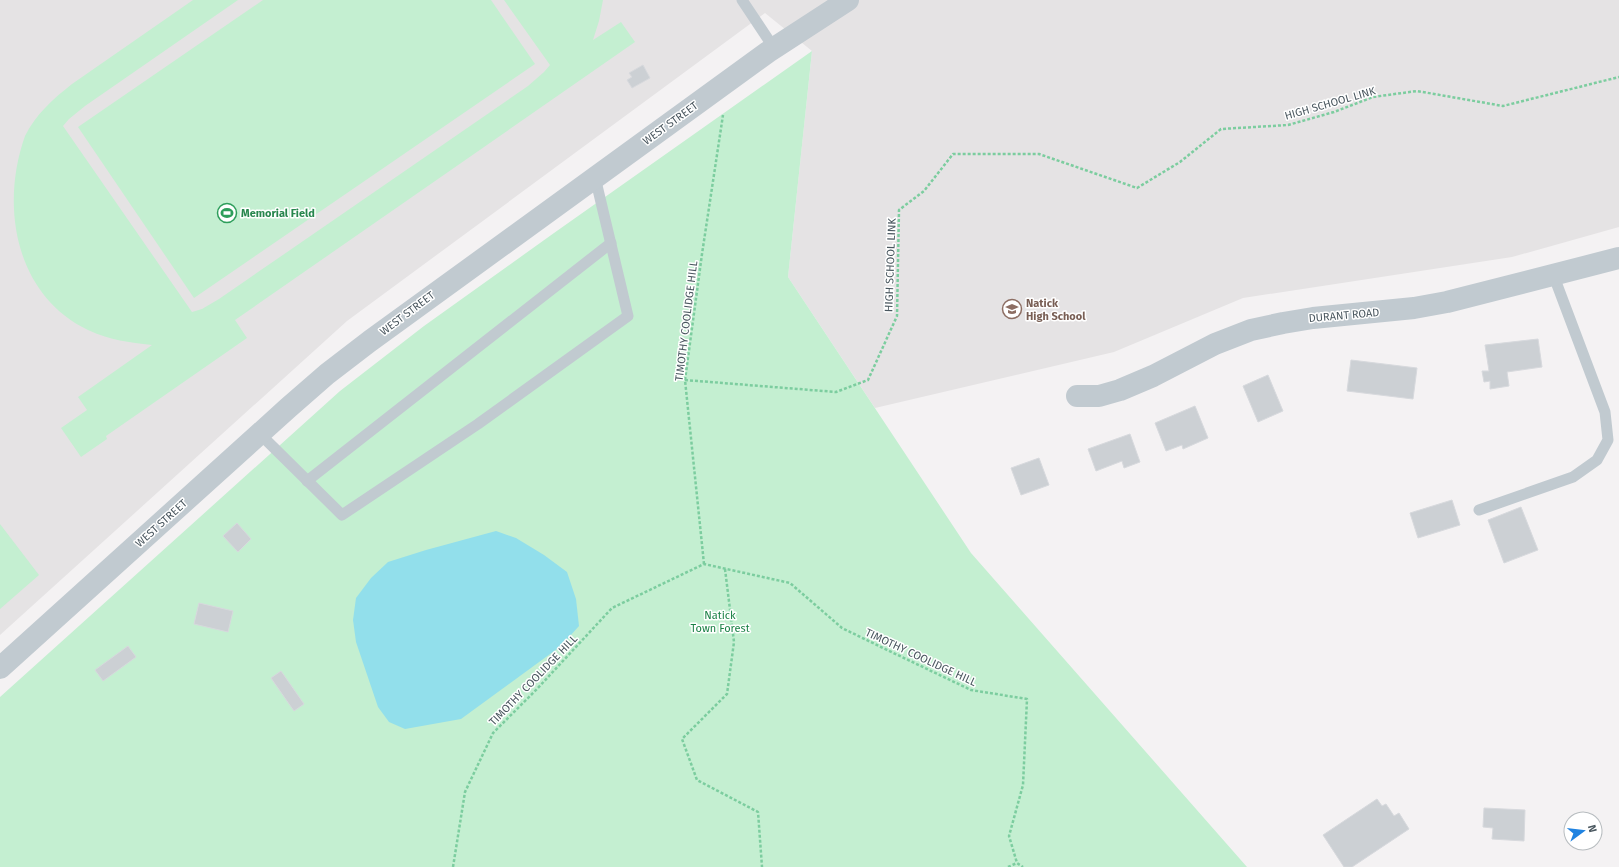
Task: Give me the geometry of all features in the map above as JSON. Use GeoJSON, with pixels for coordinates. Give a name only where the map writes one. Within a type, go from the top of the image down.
{"type":"FeatureCollection","features":[{"type":"Feature","properties":{"kind":"street","name":"WEST STREET"},"geometry":{"type":"LineString","coordinates":[[0,668],[327,374],[370,341],[728,81],[774,48],[848,0]]}},
{"type":"Feature","properties":{"kind":"street","name":"DURANT ROAD"},"geometry":{"type":"LineString","coordinates":[[1077,396],[1099,396],[1120,390],[1153,376],[1215,344],[1251,330],[1283,323],[1347,313],[1383,312],[1446,302],[1619,258]]}},
{"type":"Feature","properties":{"kind":"lane"},"geometry":{"type":"LineString","coordinates":[[742,0],[774,48]]}},
{"type":"Feature","properties":{"kind":"lane"},"geometry":{"type":"LineString","coordinates":[[260,434],[342,516],[478,424],[628,316],[595,177]]}},
{"type":"Feature","properties":{"kind":"lane"},"geometry":{"type":"LineString","coordinates":[[307,481],[611,243]]}},
{"type":"Feature","properties":{"kind":"lane"},"geometry":{"type":"LineString","coordinates":[[1479,510],[1573,477],[1597,460],[1608,440],[1605,412],[1553,274]]}},
{"type":"Feature","properties":{"kind":"path","name":"HIGH SCHOOL LINK"},"geometry":{"type":"LineString","coordinates":[[685,380],[836,392],[868,380],[897,316],[899,210],[924,192],[953,154],[1039,154],[1137,188],[1180,162],[1221,128],[1288,124],[1334,112],[1373,97],[1417,91],[1503,106],[1619,77]]}},
{"type":"Feature","properties":{"kind":"path","name":"TIMOTHY COOLIDGE HILL"},"geometry":{"type":"LineString","coordinates":[[704,564],[685,380],[728,81]]}},
{"type":"Feature","properties":{"kind":"path","name":"TIMOTHY COOLIDGE HILL"},"geometry":{"type":"LineString","coordinates":[[453,867],[465,792],[493,733],[537,689],[612,608],[704,564],[790,583],[842,628],[970,690],[1027,699],[1022,785],[1009,836],[1017,863]]}},
{"type":"Feature","properties":{"kind":"path"},"geometry":{"type":"LineString","coordinates":[[725,569],[734,642],[727,694],[682,739],[697,780],[758,812],[762,867]]}},
{"type":"Feature","properties":{"kind":"path"},"geometry":{"type":"LineString","coordinates":[[1008,867],[1017,863],[1023,867]]}},
{"type":"Feature","properties":{"kind":"shaded area","name":"Natick High School"},"geometry":{"type":"Polygon","coordinates":[[[0,0],[1619,0],[1619,227],[1512,257],[1243,298],[1114,352],[875,408],[788,277],[812,51],[765,13],[347,321],[0,635],[0,0]]]}},
{"type":"Feature","properties":{"kind":"green space"},"geometry":{"type":"Polygon","coordinates":[[[193,0],[238,0],[85,106],[63,126],[192,312],[202,309],[219,299],[528,86],[544,72],[550,65],[504,0],[603,0],[599,21],[593,40],[621,22],[635,42],[235,320],[247,338],[106,436],[107,439],[81,457],[61,428],[87,410],[78,397],[152,345],[112,339],[88,330],[63,314],[44,295],[29,272],[20,246],[15,219],[14,191],[18,163],[25,136],[29,128],[52,101],[72,84],[193,0]]]}},
{"type":"Feature","properties":{"kind":"green space","name":"Memorial Field"},"geometry":{"type":"Polygon","coordinates":[[[263,0],[491,0],[535,64],[194,298],[78,127],[263,0]]]}},
{"type":"Feature","properties":{"kind":"green space","name":"Natick Town Forest"},"geometry":{"type":"Polygon","coordinates":[[[812,51],[788,277],[971,553],[1247,867],[0,867],[0,697],[340,391],[424,326],[812,51]]]}},
{"type":"Feature","properties":{"kind":"green space"},"geometry":{"type":"Polygon","coordinates":[[[0,524],[39,575],[0,609],[0,524]]]}},
{"type":"Feature","properties":{"kind":"water"},"geometry":{"type":"Polygon","coordinates":[[[496,531],[516,538],[544,555],[567,572],[576,599],[579,626],[561,646],[461,719],[405,729],[389,722],[378,707],[356,642],[353,620],[356,598],[371,578],[388,562],[496,531]]]}},
{"type":"Feature","properties":{"kind":"building"},"geometry":{"type":"Polygon","coordinates":[[[643,65],[650,78],[632,88],[627,80],[632,77],[629,73],[643,65]]]}},
{"type":"Feature","properties":{"kind":"building"},"geometry":{"type":"Polygon","coordinates":[[[1538,339],[1542,367],[1507,372],[1509,386],[1490,389],[1490,381],[1484,382],[1482,371],[1489,371],[1485,345],[1538,339]]]}},
{"type":"Feature","properties":{"kind":"building"},"geometry":{"type":"Polygon","coordinates":[[[1351,360],[1417,368],[1413,399],[1347,391],[1351,360]]]}},
{"type":"Feature","properties":{"kind":"building"},"geometry":{"type":"Polygon","coordinates":[[[1268,375],[1283,411],[1258,422],[1243,386],[1268,375]]]}},
{"type":"Feature","properties":{"kind":"building"},"geometry":{"type":"Polygon","coordinates":[[[1195,406],[1208,438],[1183,449],[1182,445],[1166,451],[1155,423],[1195,406]]]}},
{"type":"Feature","properties":{"kind":"building"},"geometry":{"type":"Polygon","coordinates":[[[1130,434],[1140,462],[1124,468],[1122,461],[1096,471],[1088,449],[1130,434]]]}},
{"type":"Feature","properties":{"kind":"building"},"geometry":{"type":"Polygon","coordinates":[[[1039,458],[1049,485],[1021,495],[1011,468],[1039,458]]]}},
{"type":"Feature","properties":{"kind":"building"},"geometry":{"type":"Polygon","coordinates":[[[1452,500],[1460,525],[1418,538],[1410,513],[1452,500]]]}},
{"type":"Feature","properties":{"kind":"building"},"geometry":{"type":"Polygon","coordinates":[[[1521,507],[1538,550],[1504,563],[1488,520],[1521,507]]]}},
{"type":"Feature","properties":{"kind":"building"},"geometry":{"type":"Polygon","coordinates":[[[237,523],[251,539],[238,552],[223,536],[237,523]]]}},
{"type":"Feature","properties":{"kind":"building"},"geometry":{"type":"Polygon","coordinates":[[[199,603],[233,611],[228,632],[194,624],[199,603]]]}},
{"type":"Feature","properties":{"kind":"building"},"geometry":{"type":"Polygon","coordinates":[[[128,646],[136,657],[103,681],[95,670],[128,646]]]}},
{"type":"Feature","properties":{"kind":"building"},"geometry":{"type":"Polygon","coordinates":[[[281,671],[304,704],[294,711],[271,678],[281,671]]]}},
{"type":"Feature","properties":{"kind":"building"},"geometry":{"type":"Polygon","coordinates":[[[1377,799],[1382,806],[1386,804],[1394,816],[1399,813],[1409,829],[1352,867],[1344,867],[1323,835],[1377,799]]]}},
{"type":"Feature","properties":{"kind":"building"},"geometry":{"type":"Polygon","coordinates":[[[1484,808],[1525,810],[1524,841],[1492,839],[1493,828],[1483,827],[1484,808]]]}},
{"type":"Feature","properties":{"kind":"place","name":"Memorial Field"},"geometry":{"type":"Point","coordinates":[227,213]}},
{"type":"Feature","properties":{"kind":"place","name":"Natick High School"},"geometry":{"type":"Point","coordinates":[1012,309]}}]}
